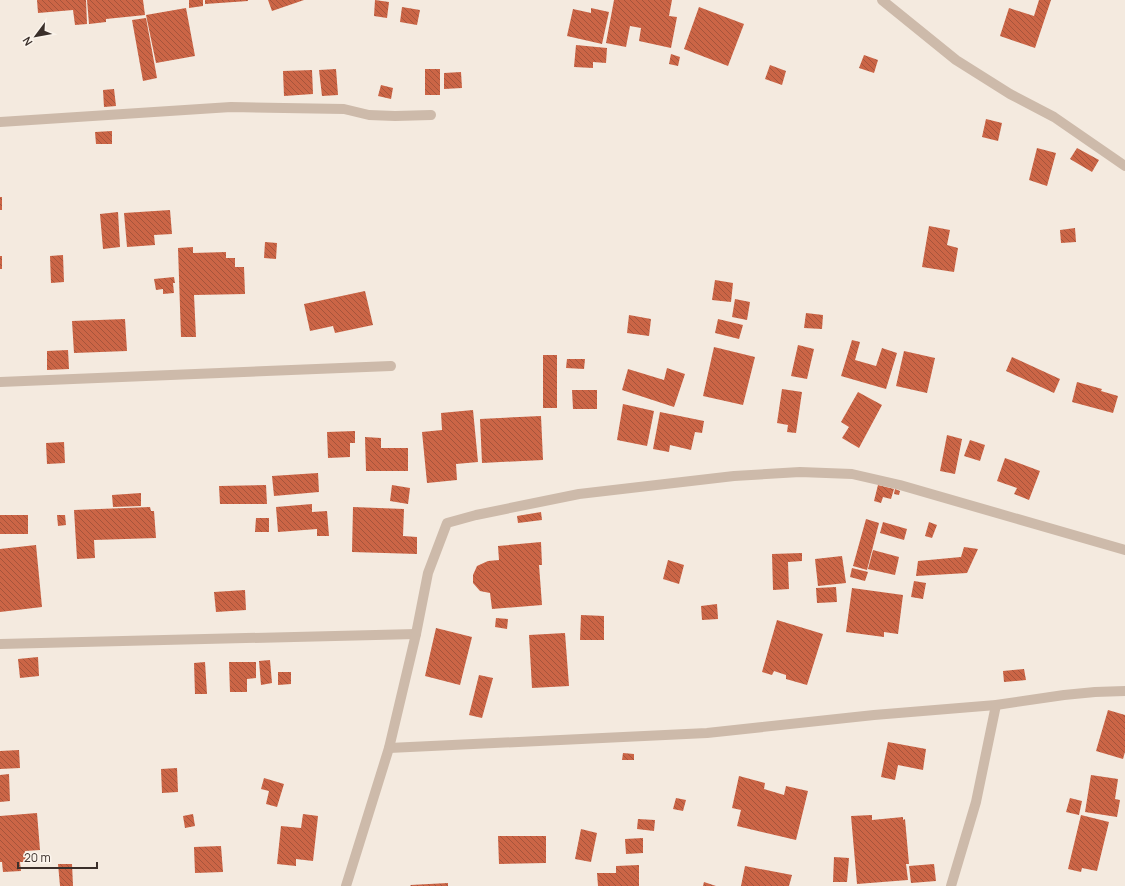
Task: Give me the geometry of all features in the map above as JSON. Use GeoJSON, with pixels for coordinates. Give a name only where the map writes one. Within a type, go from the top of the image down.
{"type":"FeatureCollection","features":[{"type":"Feature","properties":{"kind":"street"},"geometry":{"type":"LineString","coordinates":[[882,0],[956,60],[1010,94],[1054,117],[1125,166]]}},
{"type":"Feature","properties":{"kind":"street"},"geometry":{"type":"LineString","coordinates":[[0,122],[231,107],[344,109],[369,115],[388,116],[431,115]]}},
{"type":"Feature","properties":{"kind":"street"},"geometry":{"type":"LineString","coordinates":[[0,382],[392,366]]}},
{"type":"Feature","properties":{"kind":"street"},"geometry":{"type":"LineString","coordinates":[[346,886],[389,748],[416,634],[428,573],[447,523],[476,515],[579,494],[734,476],[800,472],[852,474],[900,485],[1125,550]]}},
{"type":"Feature","properties":{"kind":"street"},"geometry":{"type":"LineString","coordinates":[[0,644],[416,634]]}},
{"type":"Feature","properties":{"kind":"street"},"geometry":{"type":"LineString","coordinates":[[389,748],[707,733],[874,715],[996,705],[1064,695],[1125,691]]}},
{"type":"Feature","properties":{"kind":"street"},"geometry":{"type":"LineString","coordinates":[[952,886],[976,802],[996,705]]}},
{"type":"Feature","properties":{"kind":"building"},"geometry":{"type":"Polygon","coordinates":[[[37,0],[86,0],[87,24],[75,25],[73,10],[38,13],[37,0]]]}},
{"type":"Feature","properties":{"kind":"building"},"geometry":{"type":"Polygon","coordinates":[[[87,0],[143,0],[145,15],[106,19],[106,22],[89,24],[87,0]]]}},
{"type":"Feature","properties":{"kind":"building"},"geometry":{"type":"Polygon","coordinates":[[[189,0],[203,0],[203,6],[189,8],[189,0]]]}},
{"type":"Feature","properties":{"kind":"building"},"geometry":{"type":"Polygon","coordinates":[[[205,0],[248,0],[248,1],[205,4],[205,0]]]}},
{"type":"Feature","properties":{"kind":"building"},"geometry":{"type":"Polygon","coordinates":[[[268,0],[304,0],[272,11],[268,0]]]}},
{"type":"Feature","properties":{"kind":"building"},"geometry":{"type":"Polygon","coordinates":[[[375,0],[389,2],[387,18],[374,16],[375,0]]]}},
{"type":"Feature","properties":{"kind":"building"},"geometry":{"type":"Polygon","coordinates":[[[614,0],[672,0],[669,16],[677,17],[671,48],[639,41],[641,28],[630,26],[626,47],[606,43],[614,0]]]}},
{"type":"Feature","properties":{"kind":"building"},"geometry":{"type":"Polygon","coordinates":[[[1039,0],[1051,0],[1035,48],[1000,36],[1009,8],[1034,16],[1039,0]]]}},
{"type":"Feature","properties":{"kind":"building"},"geometry":{"type":"Polygon","coordinates":[[[402,7],[420,10],[417,25],[400,22],[402,7]]]}},
{"type":"Feature","properties":{"kind":"building"},"geometry":{"type":"Polygon","coordinates":[[[699,7],[744,24],[728,66],[684,49],[699,7]]]}},
{"type":"Feature","properties":{"kind":"building"},"geometry":{"type":"Polygon","coordinates":[[[186,8],[195,56],[156,63],[146,15],[186,8]]]}},
{"type":"Feature","properties":{"kind":"building"},"geometry":{"type":"Polygon","coordinates":[[[591,8],[609,12],[602,44],[567,36],[573,9],[591,13],[591,8]]]}},
{"type":"Feature","properties":{"kind":"building"},"geometry":{"type":"Polygon","coordinates":[[[146,18],[157,78],[143,81],[132,20],[146,18]]]}},
{"type":"Feature","properties":{"kind":"building"},"geometry":{"type":"Polygon","coordinates":[[[576,45],[607,48],[606,63],[593,62],[593,68],[574,67],[576,45]]]}},
{"type":"Feature","properties":{"kind":"building"},"geometry":{"type":"Polygon","coordinates":[[[671,54],[680,57],[678,66],[669,64],[671,54]]]}},
{"type":"Feature","properties":{"kind":"building"},"geometry":{"type":"Polygon","coordinates":[[[864,55],[878,60],[874,73],[859,68],[864,55]]]}},
{"type":"Feature","properties":{"kind":"building"},"geometry":{"type":"Polygon","coordinates":[[[770,65],[786,71],[782,85],[765,79],[770,65]]]}},
{"type":"Feature","properties":{"kind":"building"},"geometry":{"type":"Polygon","coordinates":[[[336,69],[338,95],[322,96],[319,70],[336,69]]]}},
{"type":"Feature","properties":{"kind":"building"},"geometry":{"type":"Polygon","coordinates":[[[425,69],[440,69],[440,95],[425,95],[425,69]]]}},
{"type":"Feature","properties":{"kind":"building"},"geometry":{"type":"Polygon","coordinates":[[[312,70],[313,94],[284,96],[283,71],[312,70]]]}},
{"type":"Feature","properties":{"kind":"building"},"geometry":{"type":"Polygon","coordinates":[[[461,72],[462,88],[444,89],[444,73],[461,72]]]}},
{"type":"Feature","properties":{"kind":"building"},"geometry":{"type":"Polygon","coordinates":[[[381,85],[393,88],[391,99],[378,96],[381,85]]]}},
{"type":"Feature","properties":{"kind":"building"},"geometry":{"type":"Polygon","coordinates":[[[114,89],[116,106],[104,107],[103,90],[114,89]]]}},
{"type":"Feature","properties":{"kind":"building"},"geometry":{"type":"Polygon","coordinates":[[[986,119],[1002,123],[998,141],[982,137],[986,119]]]}},
{"type":"Feature","properties":{"kind":"building"},"geometry":{"type":"Polygon","coordinates":[[[112,131],[112,144],[96,144],[95,132],[112,131]]]}},
{"type":"Feature","properties":{"kind":"building"},"geometry":{"type":"Polygon","coordinates":[[[1037,148],[1056,153],[1047,186],[1029,180],[1037,148]]]}},
{"type":"Feature","properties":{"kind":"building"},"geometry":{"type":"Polygon","coordinates":[[[1077,148],[1099,160],[1092,172],[1070,159],[1077,148]]]}},
{"type":"Feature","properties":{"kind":"building"},"geometry":{"type":"Polygon","coordinates":[[[0,197],[2,197],[2,210],[0,210],[0,197]]]}},
{"type":"Feature","properties":{"kind":"building"},"geometry":{"type":"Polygon","coordinates":[[[170,210],[172,234],[154,235],[155,245],[127,247],[124,213],[170,210]]]}},
{"type":"Feature","properties":{"kind":"building"},"geometry":{"type":"Polygon","coordinates":[[[118,212],[120,247],[103,249],[100,214],[118,212]]]}},
{"type":"Feature","properties":{"kind":"building"},"geometry":{"type":"Polygon","coordinates":[[[929,226],[950,230],[947,245],[958,248],[954,272],[922,267],[929,226]]]}},
{"type":"Feature","properties":{"kind":"building"},"geometry":{"type":"Polygon","coordinates":[[[1075,228],[1076,242],[1061,243],[1060,230],[1075,228]]]}},
{"type":"Feature","properties":{"kind":"building"},"geometry":{"type":"Polygon","coordinates":[[[265,242],[277,243],[276,259],[264,258],[265,242]]]}},
{"type":"Feature","properties":{"kind":"building"},"geometry":{"type":"Polygon","coordinates":[[[193,247],[193,253],[226,252],[226,258],[235,258],[235,267],[244,267],[245,294],[194,295],[196,337],[181,337],[178,248],[193,247]]]}},
{"type":"Feature","properties":{"kind":"building"},"geometry":{"type":"Polygon","coordinates":[[[63,255],[64,282],[51,283],[50,256],[63,255]]]}},
{"type":"Feature","properties":{"kind":"building"},"geometry":{"type":"Polygon","coordinates":[[[0,256],[2,256],[2,269],[0,269],[0,256]]]}},
{"type":"Feature","properties":{"kind":"building"},"geometry":{"type":"Polygon","coordinates":[[[174,277],[174,293],[163,294],[163,289],[156,290],[154,279],[174,277]]]}},
{"type":"Feature","properties":{"kind":"building"},"geometry":{"type":"Polygon","coordinates":[[[715,280],[733,283],[731,302],[712,300],[715,280]]]}},
{"type":"Feature","properties":{"kind":"building"},"geometry":{"type":"Polygon","coordinates":[[[365,291],[373,325],[335,333],[333,326],[310,331],[304,304],[365,291]]]}},
{"type":"Feature","properties":{"kind":"building"},"geometry":{"type":"Polygon","coordinates":[[[735,299],[750,302],[747,320],[732,317],[735,299]]]}},
{"type":"Feature","properties":{"kind":"building"},"geometry":{"type":"Polygon","coordinates":[[[806,313],[823,315],[822,329],[804,328],[806,313]]]}},
{"type":"Feature","properties":{"kind":"building"},"geometry":{"type":"Polygon","coordinates":[[[629,315],[651,319],[649,336],[627,333],[629,315]]]}},
{"type":"Feature","properties":{"kind":"building"},"geometry":{"type":"Polygon","coordinates":[[[125,319],[127,351],[74,353],[72,321],[125,319]]]}},
{"type":"Feature","properties":{"kind":"building"},"geometry":{"type":"Polygon","coordinates":[[[718,319],[743,325],[739,339],[715,333],[718,319]]]}},
{"type":"Feature","properties":{"kind":"building"},"geometry":{"type":"Polygon","coordinates":[[[852,340],[860,342],[855,360],[876,366],[882,348],[897,353],[886,389],[841,376],[852,340]]]}},
{"type":"Feature","properties":{"kind":"building"},"geometry":{"type":"Polygon","coordinates":[[[798,345],[814,349],[807,379],[791,376],[798,345]]]}},
{"type":"Feature","properties":{"kind":"building"},"geometry":{"type":"Polygon","coordinates":[[[714,347],[755,357],[743,405],[703,396],[714,347]]]}},
{"type":"Feature","properties":{"kind":"building"},"geometry":{"type":"Polygon","coordinates":[[[68,350],[69,369],[47,370],[47,351],[68,350]]]}},
{"type":"Feature","properties":{"kind":"building"},"geometry":{"type":"Polygon","coordinates":[[[904,351],[935,358],[927,393],[896,386],[904,351]]]}},
{"type":"Feature","properties":{"kind":"building"},"geometry":{"type":"Polygon","coordinates":[[[543,355],[557,355],[557,408],[543,408],[543,355]]]}},
{"type":"Feature","properties":{"kind":"building"},"geometry":{"type":"Polygon","coordinates":[[[1012,357],[1060,379],[1054,393],[1006,371],[1012,357]]]}},
{"type":"Feature","properties":{"kind":"building"},"geometry":{"type":"Polygon","coordinates":[[[567,359],[585,359],[584,369],[566,368],[567,359]]]}},
{"type":"Feature","properties":{"kind":"building"},"geometry":{"type":"Polygon","coordinates":[[[667,368],[685,374],[674,407],[622,390],[628,369],[664,380],[667,368]]]}},
{"type":"Feature","properties":{"kind":"building"},"geometry":{"type":"Polygon","coordinates":[[[1077,382],[1102,389],[1101,391],[1118,396],[1113,413],[1072,402],[1077,382]]]}},
{"type":"Feature","properties":{"kind":"building"},"geometry":{"type":"Polygon","coordinates":[[[782,389],[802,392],[796,433],[787,432],[788,425],[777,423],[782,389]]]}},
{"type":"Feature","properties":{"kind":"building"},"geometry":{"type":"Polygon","coordinates":[[[572,390],[597,390],[597,409],[573,409],[572,390]]]}},
{"type":"Feature","properties":{"kind":"building"},"geometry":{"type":"Polygon","coordinates":[[[858,392],[882,405],[859,448],[842,438],[849,427],[841,422],[858,392]]]}},
{"type":"Feature","properties":{"kind":"building"},"geometry":{"type":"Polygon","coordinates":[[[623,404],[654,411],[647,446],[617,440],[623,404]]]}},
{"type":"Feature","properties":{"kind":"building"},"geometry":{"type":"Polygon","coordinates":[[[473,410],[478,462],[456,464],[457,480],[427,483],[422,432],[442,430],[441,413],[473,410]]]}},
{"type":"Feature","properties":{"kind":"building"},"geometry":{"type":"Polygon","coordinates":[[[660,412],[704,421],[702,433],[695,432],[691,450],[670,445],[669,452],[653,449],[660,412]]]}},
{"type":"Feature","properties":{"kind":"building"},"geometry":{"type":"Polygon","coordinates":[[[541,416],[543,460],[482,463],[480,419],[541,416]]]}},
{"type":"Feature","properties":{"kind":"building"},"geometry":{"type":"Polygon","coordinates":[[[355,431],[355,443],[350,443],[350,457],[328,458],[327,432],[355,431]]]}},
{"type":"Feature","properties":{"kind":"building"},"geometry":{"type":"Polygon","coordinates":[[[947,435],[962,439],[955,474],[940,471],[947,435]]]}},
{"type":"Feature","properties":{"kind":"building"},"geometry":{"type":"Polygon","coordinates":[[[365,437],[381,438],[381,448],[408,448],[408,471],[366,471],[365,437]]]}},
{"type":"Feature","properties":{"kind":"building"},"geometry":{"type":"Polygon","coordinates":[[[970,440],[985,445],[980,461],[964,456],[970,440]]]}},
{"type":"Feature","properties":{"kind":"building"},"geometry":{"type":"Polygon","coordinates":[[[64,442],[65,463],[47,464],[46,443],[64,442]]]}},
{"type":"Feature","properties":{"kind":"building"},"geometry":{"type":"Polygon","coordinates":[[[1005,458],[1040,471],[1029,500],[1014,494],[1017,488],[997,481],[1005,458]]]}},
{"type":"Feature","properties":{"kind":"building"},"geometry":{"type":"Polygon","coordinates":[[[318,473],[319,492],[274,496],[272,476],[318,473]]]}},
{"type":"Feature","properties":{"kind":"building"},"geometry":{"type":"Polygon","coordinates":[[[266,485],[267,504],[220,504],[219,486],[266,485]]]}},
{"type":"Feature","properties":{"kind":"building"},"geometry":{"type":"Polygon","coordinates":[[[392,485],[410,488],[408,504],[390,501],[392,485]]]}},
{"type":"Feature","properties":{"kind":"building"},"geometry":{"type":"Polygon","coordinates":[[[878,485],[894,489],[891,499],[883,497],[881,503],[874,501],[878,485]]]}},
{"type":"Feature","properties":{"kind":"building"},"geometry":{"type":"Polygon","coordinates":[[[895,489],[900,491],[899,495],[894,494],[895,489]]]}},
{"type":"Feature","properties":{"kind":"building"},"geometry":{"type":"Polygon","coordinates":[[[141,493],[141,506],[113,507],[112,495],[141,493]]]}},
{"type":"Feature","properties":{"kind":"building"},"geometry":{"type":"Polygon","coordinates":[[[312,504],[312,512],[327,511],[329,536],[317,536],[317,529],[278,532],[276,507],[312,504]]]}},
{"type":"Feature","properties":{"kind":"building"},"geometry":{"type":"Polygon","coordinates":[[[150,507],[151,511],[154,511],[156,538],[94,540],[95,558],[77,559],[74,510],[150,507]]]}},
{"type":"Feature","properties":{"kind":"building"},"geometry":{"type":"Polygon","coordinates":[[[353,507],[404,509],[403,536],[417,537],[417,554],[352,552],[353,507]]]}},
{"type":"Feature","properties":{"kind":"building"},"geometry":{"type":"Polygon","coordinates":[[[541,512],[542,520],[518,523],[517,516],[541,512]]]}},
{"type":"Feature","properties":{"kind":"building"},"geometry":{"type":"Polygon","coordinates":[[[0,515],[28,515],[28,534],[0,534],[0,515]]]}},
{"type":"Feature","properties":{"kind":"building"},"geometry":{"type":"Polygon","coordinates":[[[57,515],[65,515],[66,525],[58,526],[57,515]]]}},
{"type":"Feature","properties":{"kind":"building"},"geometry":{"type":"Polygon","coordinates":[[[256,518],[269,518],[269,532],[255,532],[256,518]]]}},
{"type":"Feature","properties":{"kind":"building"},"geometry":{"type":"Polygon","coordinates":[[[866,519],[879,523],[867,570],[853,566],[866,519]]]}},
{"type":"Feature","properties":{"kind":"building"},"geometry":{"type":"Polygon","coordinates":[[[883,522],[907,529],[904,540],[880,533],[883,522]]]}},
{"type":"Feature","properties":{"kind":"building"},"geometry":{"type":"Polygon","coordinates":[[[929,522],[937,525],[932,538],[925,536],[929,522]]]}},
{"type":"Feature","properties":{"kind":"building"},"geometry":{"type":"Polygon","coordinates":[[[541,542],[542,565],[539,565],[542,605],[492,609],[490,593],[480,591],[473,583],[473,575],[477,566],[488,561],[499,560],[498,546],[541,542]]]}},
{"type":"Feature","properties":{"kind":"building"},"geometry":{"type":"Polygon","coordinates":[[[36,545],[42,607],[0,612],[0,549],[36,545]]]}},
{"type":"Feature","properties":{"kind":"building"},"geometry":{"type":"Polygon","coordinates":[[[964,547],[978,549],[967,573],[916,576],[918,561],[961,557],[964,547]]]}},
{"type":"Feature","properties":{"kind":"building"},"geometry":{"type":"Polygon","coordinates":[[[873,550],[899,557],[895,575],[868,569],[873,550]]]}},
{"type":"Feature","properties":{"kind":"building"},"geometry":{"type":"Polygon","coordinates":[[[802,553],[802,561],[788,562],[789,589],[773,590],[772,554],[802,553]]]}},
{"type":"Feature","properties":{"kind":"building"},"geometry":{"type":"Polygon","coordinates":[[[842,556],[846,583],[818,586],[815,559],[842,556]]]}},
{"type":"Feature","properties":{"kind":"building"},"geometry":{"type":"Polygon","coordinates":[[[668,560],[684,565],[679,584],[663,579],[668,560]]]}},
{"type":"Feature","properties":{"kind":"building"},"geometry":{"type":"Polygon","coordinates":[[[852,568],[868,572],[865,581],[850,577],[852,568]]]}},
{"type":"Feature","properties":{"kind":"building"},"geometry":{"type":"Polygon","coordinates":[[[914,581],[926,583],[923,599],[911,597],[914,581]]]}},
{"type":"Feature","properties":{"kind":"building"},"geometry":{"type":"Polygon","coordinates":[[[836,587],[837,602],[817,603],[816,588],[836,587]]]}},
{"type":"Feature","properties":{"kind":"building"},"geometry":{"type":"Polygon","coordinates":[[[852,588],[903,595],[898,634],[884,632],[884,637],[846,632],[852,588]]]}},
{"type":"Feature","properties":{"kind":"building"},"geometry":{"type":"Polygon","coordinates":[[[245,590],[246,610],[216,612],[214,592],[245,590]]]}},
{"type":"Feature","properties":{"kind":"building"},"geometry":{"type":"Polygon","coordinates":[[[717,604],[718,619],[702,620],[701,606],[717,604]]]}},
{"type":"Feature","properties":{"kind":"building"},"geometry":{"type":"Polygon","coordinates":[[[581,615],[604,616],[604,640],[580,640],[581,615]]]}},
{"type":"Feature","properties":{"kind":"building"},"geometry":{"type":"Polygon","coordinates":[[[496,618],[508,619],[507,629],[495,627],[496,618]]]}},
{"type":"Feature","properties":{"kind":"building"},"geometry":{"type":"Polygon","coordinates":[[[777,620],[823,634],[807,685],[786,679],[786,675],[774,671],[772,675],[762,672],[777,620]]]}},
{"type":"Feature","properties":{"kind":"building"},"geometry":{"type":"Polygon","coordinates":[[[436,628],[472,637],[460,685],[425,676],[436,628]]]}},
{"type":"Feature","properties":{"kind":"building"},"geometry":{"type":"Polygon","coordinates":[[[565,633],[569,686],[532,688],[529,635],[565,633]]]}},
{"type":"Feature","properties":{"kind":"building"},"geometry":{"type":"Polygon","coordinates":[[[38,657],[39,676],[20,678],[18,659],[38,657]]]}},
{"type":"Feature","properties":{"kind":"building"},"geometry":{"type":"Polygon","coordinates":[[[270,660],[272,683],[261,685],[259,661],[270,660]]]}},
{"type":"Feature","properties":{"kind":"building"},"geometry":{"type":"Polygon","coordinates":[[[205,662],[207,694],[195,694],[194,663],[205,662]]]}},
{"type":"Feature","properties":{"kind":"building"},"geometry":{"type":"Polygon","coordinates":[[[229,662],[256,662],[256,678],[247,679],[247,692],[230,692],[229,662]]]}},
{"type":"Feature","properties":{"kind":"building"},"geometry":{"type":"Polygon","coordinates":[[[1024,669],[1026,680],[1004,682],[1003,671],[1024,669]]]}},
{"type":"Feature","properties":{"kind":"building"},"geometry":{"type":"Polygon","coordinates":[[[278,672],[291,672],[291,684],[278,685],[278,672]]]}},
{"type":"Feature","properties":{"kind":"building"},"geometry":{"type":"Polygon","coordinates":[[[479,675],[493,678],[482,718],[469,715],[479,675]]]}},
{"type":"Feature","properties":{"kind":"building"},"geometry":{"type":"Polygon","coordinates":[[[1108,710],[1125,715],[1125,752],[1123,759],[1096,751],[1108,710]]]}},
{"type":"Feature","properties":{"kind":"building"},"geometry":{"type":"Polygon","coordinates":[[[888,742],[926,749],[923,770],[898,765],[895,780],[881,777],[888,742]]]}},
{"type":"Feature","properties":{"kind":"building"},"geometry":{"type":"Polygon","coordinates":[[[19,750],[20,768],[0,769],[0,751],[19,750]]]}},
{"type":"Feature","properties":{"kind":"building"},"geometry":{"type":"Polygon","coordinates":[[[623,753],[634,754],[634,760],[622,760],[623,753]]]}},
{"type":"Feature","properties":{"kind":"building"},"geometry":{"type":"Polygon","coordinates":[[[177,768],[178,792],[162,793],[161,769],[177,768]]]}},
{"type":"Feature","properties":{"kind":"building"},"geometry":{"type":"Polygon","coordinates":[[[9,774],[10,801],[0,802],[0,775],[9,774]]]}},
{"type":"Feature","properties":{"kind":"building"},"geometry":{"type":"Polygon","coordinates":[[[1091,775],[1118,779],[1115,799],[1120,800],[1117,817],[1085,812],[1091,775]]]}},
{"type":"Feature","properties":{"kind":"building"},"geometry":{"type":"Polygon","coordinates":[[[739,776],[765,783],[764,789],[784,795],[786,786],[808,791],[796,840],[737,826],[741,810],[732,808],[739,776]]]}},
{"type":"Feature","properties":{"kind":"building"},"geometry":{"type":"Polygon","coordinates":[[[264,778],[284,784],[277,807],[266,804],[269,791],[261,789],[264,778]]]}},
{"type":"Feature","properties":{"kind":"building"},"geometry":{"type":"Polygon","coordinates":[[[676,798],[686,800],[683,811],[673,809],[676,798]]]}},
{"type":"Feature","properties":{"kind":"building"},"geometry":{"type":"Polygon","coordinates":[[[1070,798],[1082,801],[1079,815],[1066,812],[1070,798]]]}},
{"type":"Feature","properties":{"kind":"building"},"geometry":{"type":"Polygon","coordinates":[[[37,813],[40,850],[25,851],[26,862],[20,862],[21,871],[3,872],[2,862],[0,862],[0,816],[37,813]]]}},
{"type":"Feature","properties":{"kind":"building"},"geometry":{"type":"Polygon","coordinates":[[[193,814],[195,826],[185,828],[183,816],[193,814]]]}},
{"type":"Feature","properties":{"kind":"building"},"geometry":{"type":"Polygon","coordinates":[[[303,814],[318,816],[313,861],[296,859],[296,866],[277,864],[281,826],[301,828],[303,814]]]}},
{"type":"Feature","properties":{"kind":"building"},"geometry":{"type":"Polygon","coordinates":[[[872,815],[872,820],[903,817],[903,820],[905,819],[909,864],[906,864],[908,880],[857,884],[851,816],[872,815]]]}},
{"type":"Feature","properties":{"kind":"building"},"geometry":{"type":"Polygon","coordinates":[[[1081,815],[1109,822],[1097,871],[1082,868],[1081,872],[1068,869],[1081,815]]]}},
{"type":"Feature","properties":{"kind":"building"},"geometry":{"type":"Polygon","coordinates":[[[638,819],[655,820],[654,831],[637,829],[638,819]]]}},
{"type":"Feature","properties":{"kind":"building"},"geometry":{"type":"Polygon","coordinates":[[[581,829],[597,833],[591,862],[575,859],[581,829]]]}},
{"type":"Feature","properties":{"kind":"building"},"geometry":{"type":"Polygon","coordinates":[[[498,836],[546,836],[546,863],[499,864],[498,836]]]}},
{"type":"Feature","properties":{"kind":"building"},"geometry":{"type":"Polygon","coordinates":[[[643,838],[643,853],[626,854],[625,839],[643,838]]]}},
{"type":"Feature","properties":{"kind":"building"},"geometry":{"type":"Polygon","coordinates":[[[221,846],[223,872],[195,873],[194,847],[221,846]]]}},
{"type":"Feature","properties":{"kind":"building"},"geometry":{"type":"Polygon","coordinates":[[[834,857],[849,858],[847,882],[833,882],[834,857]]]}},
{"type":"Feature","properties":{"kind":"building"},"geometry":{"type":"Polygon","coordinates":[[[58,864],[72,864],[73,886],[60,886],[58,864]]]}},
{"type":"Feature","properties":{"kind":"building"},"geometry":{"type":"Polygon","coordinates":[[[934,864],[936,881],[911,883],[909,866],[934,864]]]}},
{"type":"Feature","properties":{"kind":"building"},"geometry":{"type":"Polygon","coordinates":[[[639,865],[639,886],[598,886],[597,873],[616,873],[616,866],[639,865]]]}},
{"type":"Feature","properties":{"kind":"building"},"geometry":{"type":"Polygon","coordinates":[[[745,866],[792,875],[789,886],[741,886],[745,866]]]}},
{"type":"Feature","properties":{"kind":"building"},"geometry":{"type":"Polygon","coordinates":[[[704,882],[716,886],[703,886],[704,882]]]}},
{"type":"Feature","properties":{"kind":"building"},"geometry":{"type":"Polygon","coordinates":[[[448,883],[448,886],[410,885],[448,883]]]}}]}
